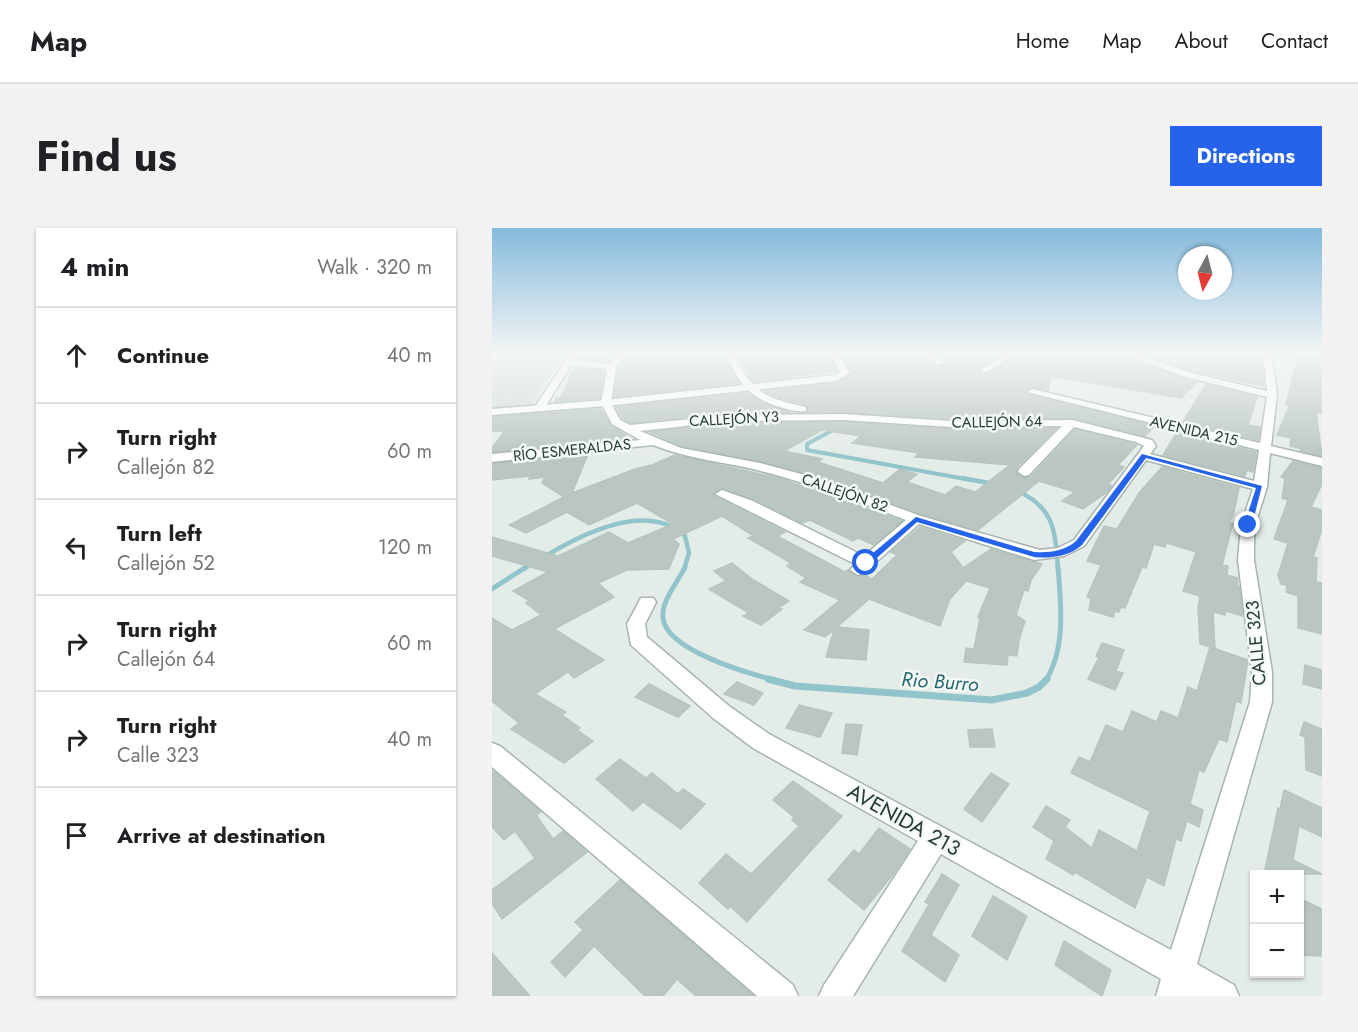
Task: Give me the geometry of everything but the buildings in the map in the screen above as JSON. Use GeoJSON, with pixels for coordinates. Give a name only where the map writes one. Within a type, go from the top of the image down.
{"type":"FeatureCollection","features":[{"type":"Feature","properties":{"kind":"street"},"geometry":{"type":"LineString","coordinates":[[540,407],[553,388]]}},
{"type":"Feature","properties":{"kind":"street"},"geometry":{"type":"LineString","coordinates":[[609,388],[606,403],[616,422],[627,429]]}},
{"type":"Feature","properties":{"kind":"street"},"geometry":{"type":"LineString","coordinates":[[492,411],[606,403],[746,388],[780,405],[843,417]]}},
{"type":"Feature","properties":{"kind":"street"},"geometry":{"type":"LineString","coordinates":[[1242,388],[1272,395]]}},
{"type":"Feature","properties":{"kind":"street","name":"CALLE 323"},"geometry":{"type":"LineString","coordinates":[[1175,984],[1261,702],[1260,644],[1246,560],[1246,540],[1248,525],[1260,487],[1271,388]]}},
{"type":"Feature","properties":{"kind":"street","name":"AVENIDA 215"},"geometry":{"type":"LineString","coordinates":[[1032,392],[1322,462]]}},
{"type":"Feature","properties":{"kind":"street","name":"CALLEJÓN 64"},"geometry":{"type":"LineString","coordinates":[[843,417],[951,424],[1072,423],[1260,487]]}},
{"type":"Feature","properties":{"kind":"street","name":"CALLEJÓN Y3"},"geometry":{"type":"LineString","coordinates":[[627,429],[723,418],[843,417]]}},
{"type":"Feature","properties":{"kind":"street"},"geometry":{"type":"LineString","coordinates":[[1024,472],[1072,423]]}},
{"type":"Feature","properties":{"kind":"street","name":"CALLEJÓN 82"},"geometry":{"type":"LineString","coordinates":[[627,429],[678,451],[760,467],[815,482],[916,519],[1000,546],[1044,556],[1072,549],[1079,543],[1146,449]]}},
{"type":"Feature","properties":{"kind":"street","name":"RÍO ESMERALDAS"},"geometry":{"type":"LineString","coordinates":[[492,458],[652,441]]}},
{"type":"Feature","properties":{"kind":"street"},"geometry":{"type":"LineString","coordinates":[[722,494],[748,504],[862,567],[916,519]]}},
{"type":"Feature","properties":{"kind":"street","name":"AVENIDA 213"},"geometry":{"type":"LineString","coordinates":[[647,602],[636,624],[638,640],[721,712],[761,741],[936,838],[1175,984],[1223,996]]}},
{"type":"Feature","properties":{"kind":"street"},"geometry":{"type":"LineString","coordinates":[[492,753],[782,996]]}},
{"type":"Feature","properties":{"kind":"street"},"geometry":{"type":"LineString","coordinates":[[835,996],[936,838]]}},
{"type":"Feature","properties":{"kind":"shaded area"},"geometry":{"type":"Polygon","coordinates":[[[492,388],[543,388],[531,406],[492,409],[492,388]]]}},
{"type":"Feature","properties":{"kind":"waterway","name":"Rio Burro"},"geometry":{"type":"LineString","coordinates":[[835,429],[807,444],[807,450],[971,480]]}},
{"type":"Feature","properties":{"kind":"waterway","name":"Rio Burro"},"geometry":{"type":"LineString","coordinates":[[962,478],[994,484]]}},
{"type":"Feature","properties":{"kind":"waterway","name":"Rio Burro"},"geometry":{"type":"LineString","coordinates":[[1017,491],[1030,497],[1039,505],[1051,522],[1056,543],[1058,569]]}},
{"type":"Feature","properties":{"kind":"waterway","name":"Rio Burro"},"geometry":{"type":"LineString","coordinates":[[544,557],[594,531],[633,521],[652,521],[669,526],[685,536],[689,553],[684,569]]}},
{"type":"Feature","properties":{"kind":"waterway","name":"Rio Burro"},"geometry":{"type":"LineString","coordinates":[[524,569],[533,563]]}},
{"type":"Feature","properties":{"kind":"waterway","name":"Rio Burro"},"geometry":{"type":"LineString","coordinates":[[492,589],[526,567]]}},
{"type":"Feature","properties":{"kind":"waterway","name":"Rio Burro"},"geometry":{"type":"LineString","coordinates":[[1046,680],[1057,654],[1061,625],[1058,567]]}},
{"type":"Feature","properties":{"kind":"waterway","name":"Rio Burro"},"geometry":{"type":"LineString","coordinates":[[684,569],[663,612],[668,630],[692,650],[728,666],[774,680]]}},
{"type":"Feature","properties":{"kind":"waterway","name":"Rio Burro"},"geometry":{"type":"LineString","coordinates":[[768,679],[795,686],[992,700],[1027,693],[1039,687],[1046,680]]}},
{"type":"Feature","properties":{"kind":"route"},"geometry":{"type":"LineString","coordinates":[[866,563],[916,519],[1034,555],[1044,556],[1072,549],[1079,543],[1144,456],[1260,487],[1248,525]]}}]}
